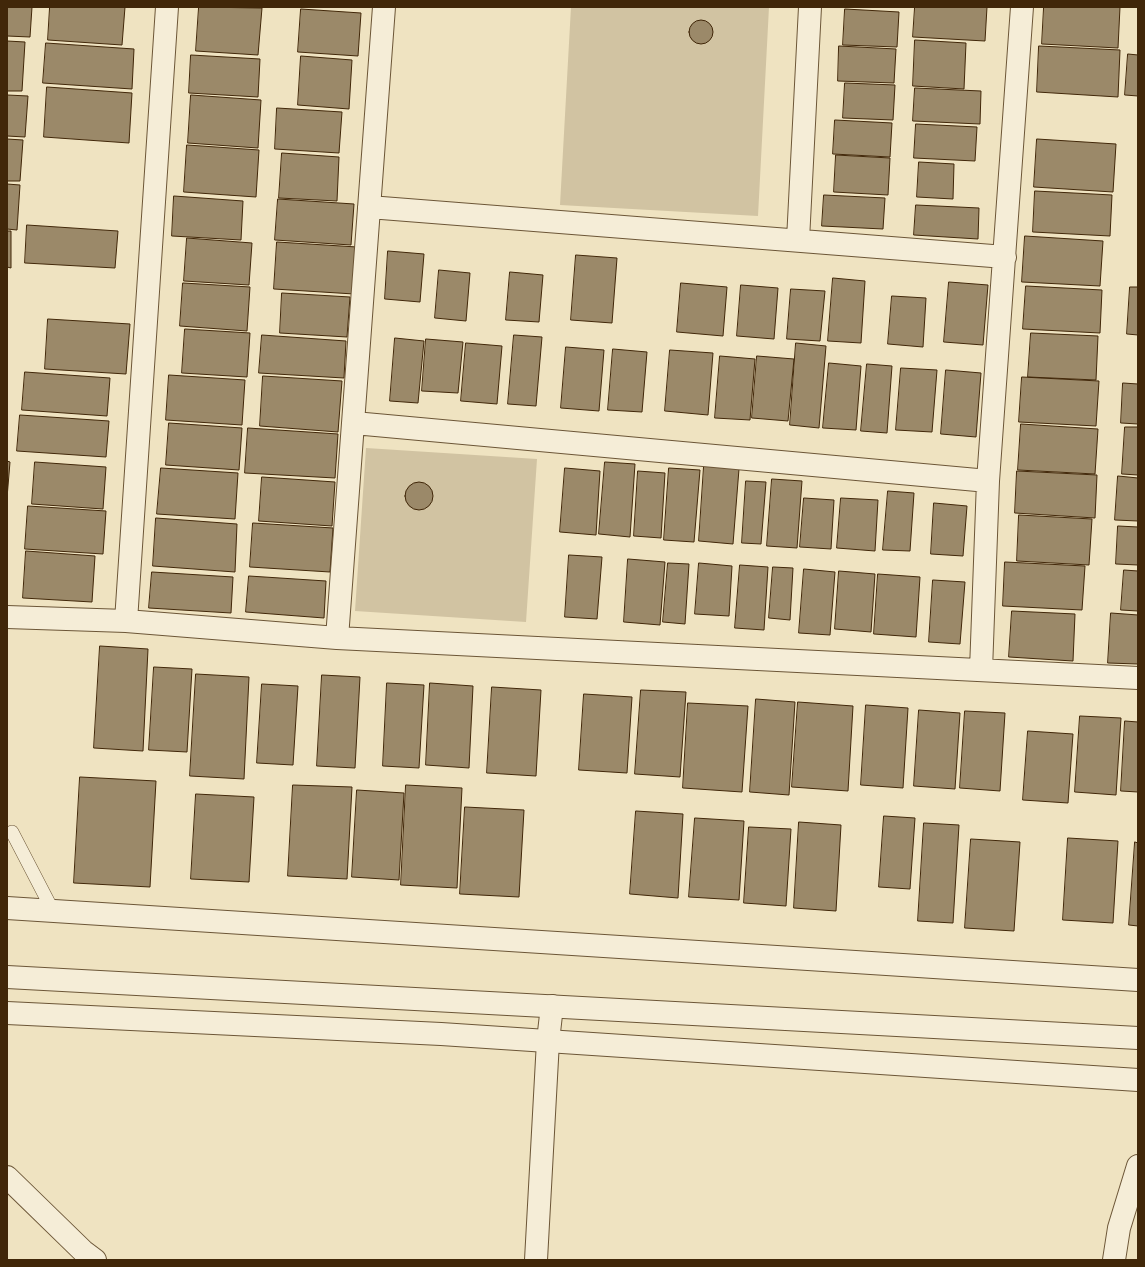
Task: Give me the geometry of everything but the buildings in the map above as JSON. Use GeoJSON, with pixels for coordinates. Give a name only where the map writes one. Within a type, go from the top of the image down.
{"type":"FeatureCollection","features":[{"type":"Feature","properties":{"kind":"street"},"geometry":{"type":"LineString","coordinates":[[126,621],[167,7]]}},
{"type":"Feature","properties":{"kind":"street"},"geometry":{"type":"LineString","coordinates":[[337,638],[384,7]]}},
{"type":"Feature","properties":{"kind":"street"},"geometry":{"type":"LineString","coordinates":[[798,240],[810,7]]}},
{"type":"Feature","properties":{"kind":"street"},"geometry":{"type":"LineString","coordinates":[[981,670],[988,481],[1022,7]]}},
{"type":"Feature","properties":{"kind":"street"},"geometry":{"type":"LineString","coordinates":[[369,207],[1005,256]]}},
{"type":"Feature","properties":{"kind":"street"},"geometry":{"type":"LineString","coordinates":[[354,423],[988,481]]}},
{"type":"Feature","properties":{"kind":"street"},"geometry":{"type":"LineString","coordinates":[[7,617],[126,621],[337,638],[1138,678]]}},
{"type":"Feature","properties":{"kind":"street"},"geometry":{"type":"LineString","coordinates":[[7,908],[1138,980]]}},
{"type":"Feature","properties":{"kind":"street"},"geometry":{"type":"LineString","coordinates":[[7,977],[1138,1038]]}},
{"type":"Feature","properties":{"kind":"street"},"geometry":{"type":"LineString","coordinates":[[536,1260],[548,1041],[552,1006]]}},
{"type":"Feature","properties":{"kind":"street"},"geometry":{"type":"LineString","coordinates":[[7,1013],[441,1034],[1138,1080]]}},
{"type":"Feature","properties":{"kind":"street"},"geometry":{"type":"LineString","coordinates":[[1114,1260],[1119,1228],[1138,1166]]}},
{"type":"Feature","properties":{"kind":"street"},"geometry":{"type":"LineString","coordinates":[[7,1177],[83,1251],[95,1260]]}},
{"type":"Feature","properties":{"kind":"lane"},"geometry":{"type":"LineString","coordinates":[[12,832],[53,911]]}},
{"type":"Feature","properties":{"kind":"shaded area"},"geometry":{"type":"Polygon","coordinates":[[[571,7],[769,7],[758,216],[560,205],[571,7]]]}},
{"type":"Feature","properties":{"kind":"shaded area"},"geometry":{"type":"Polygon","coordinates":[[[366,448],[537,459],[526,622],[355,611],[366,448]]]}}]}
